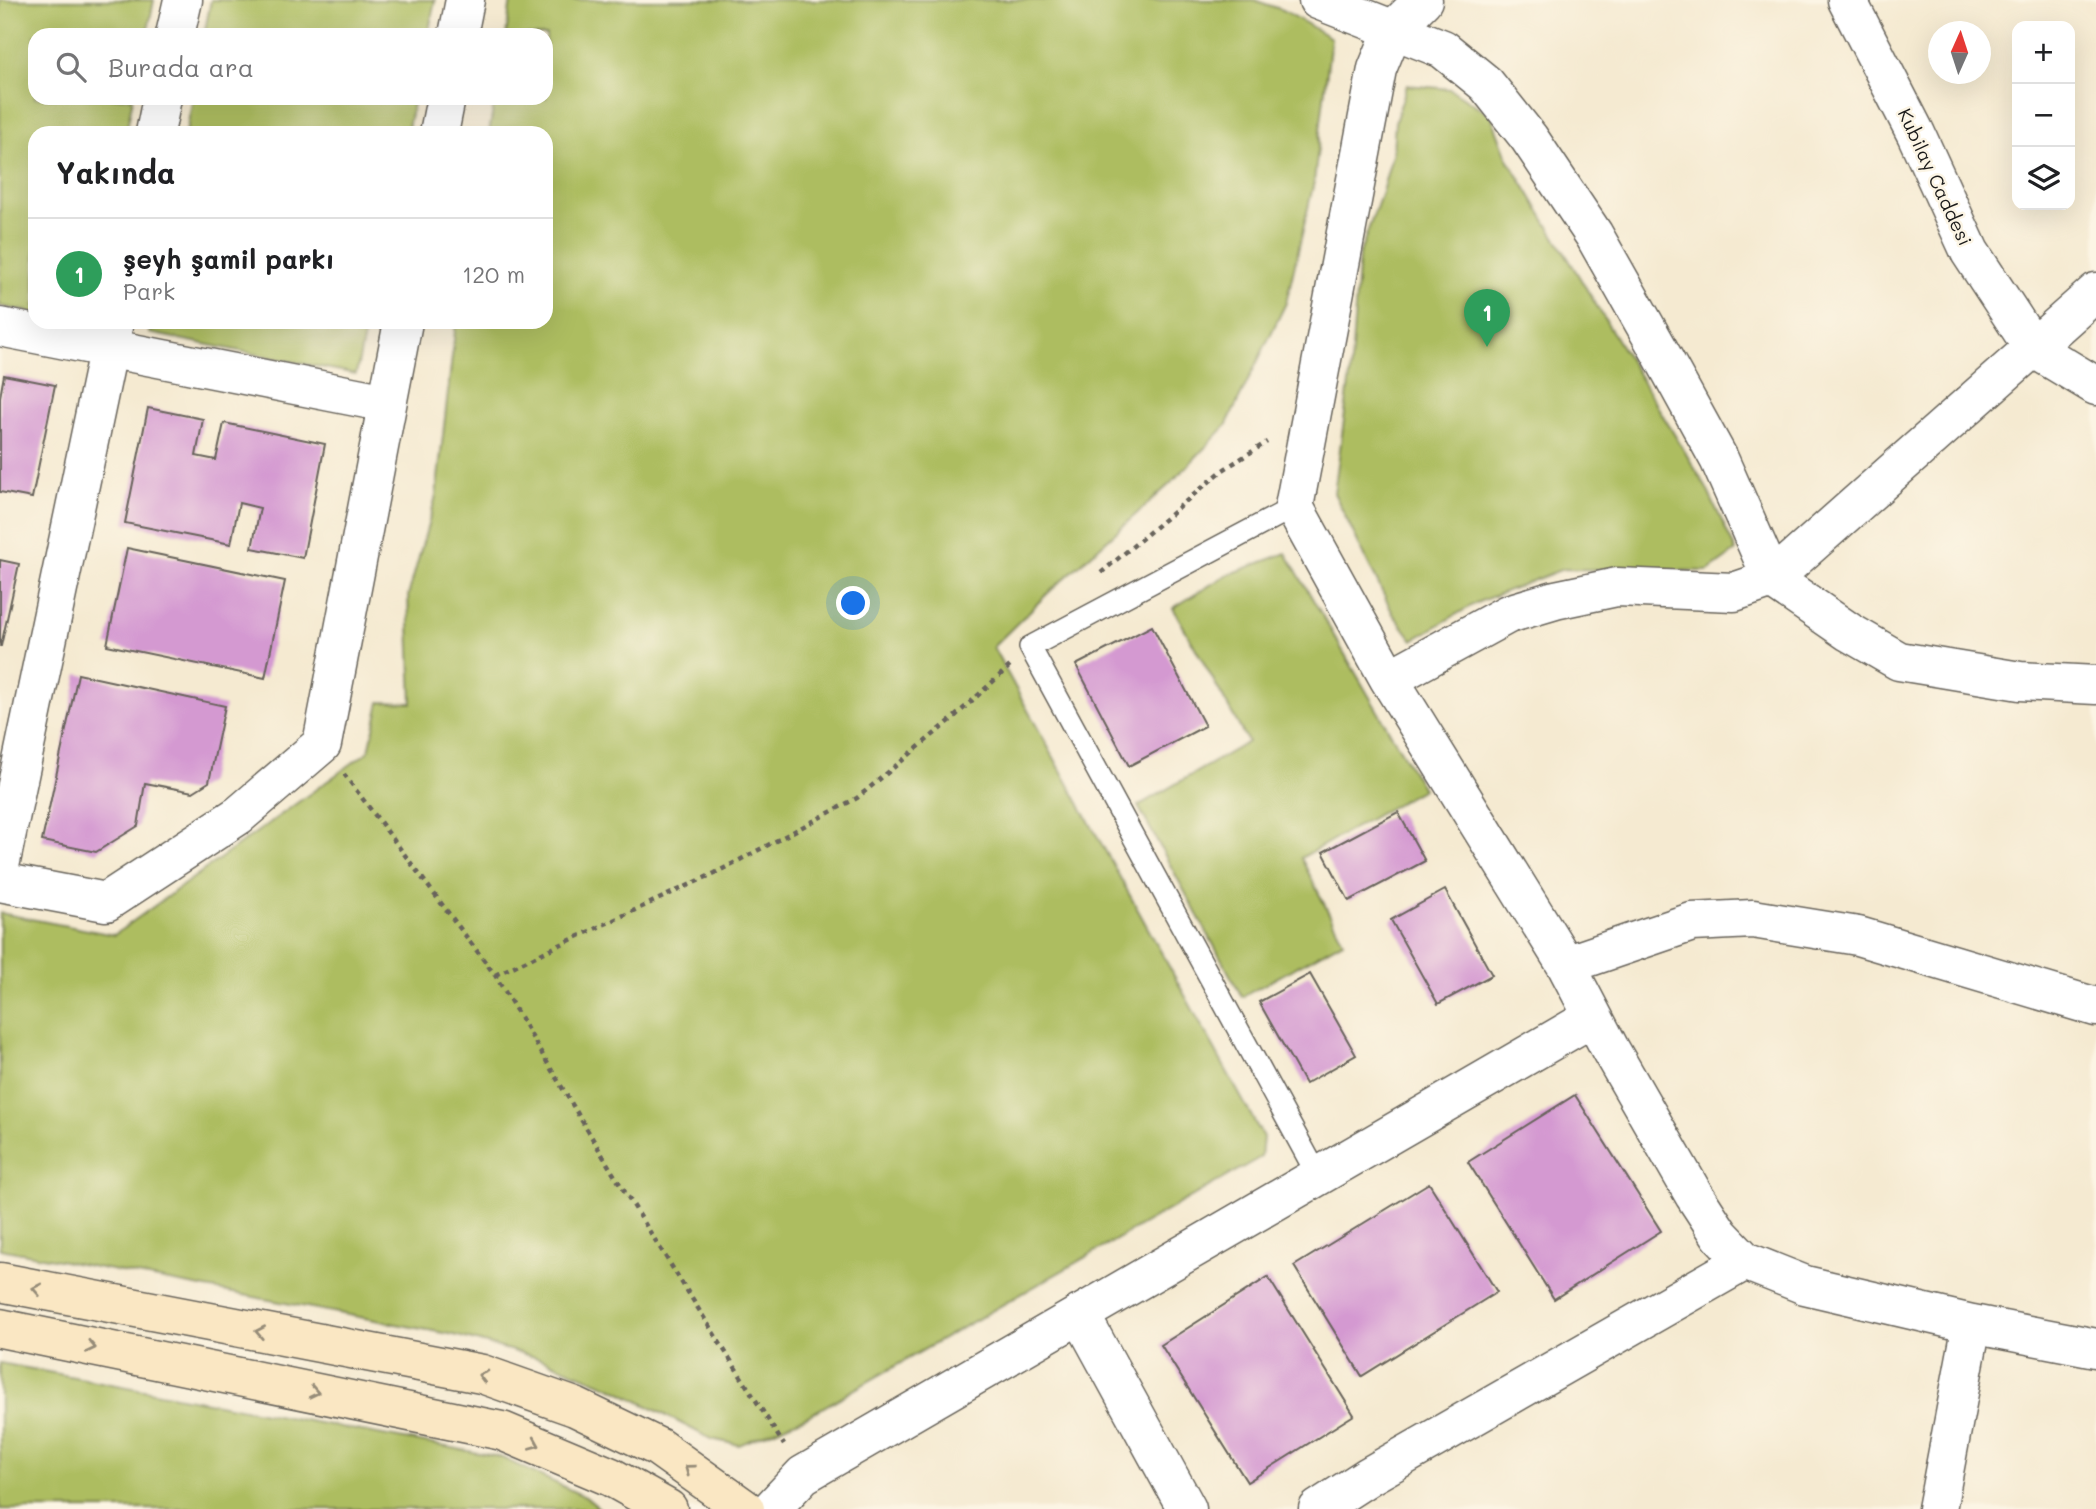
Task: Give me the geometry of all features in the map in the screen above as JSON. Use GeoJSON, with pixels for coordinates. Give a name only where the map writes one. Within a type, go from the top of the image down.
{"type":"FeatureCollection","features":[{"type":"Feature","properties":{"kind":"main road"},"geometry":{"type":"LineString","coordinates":[[0,1282],[482,1374],[575,1407],[659,1447],[744,1509]]}},
{"type":"Feature","properties":{"kind":"main road"},"geometry":{"type":"LineString","coordinates":[[0,1328],[502,1431],[611,1477],[668,1509]]}},
{"type":"Feature","properties":{"kind":"street"},"geometry":{"type":"LineString","coordinates":[[177,28],[183,0]]}},
{"type":"Feature","properties":{"kind":"street"},"geometry":{"type":"LineString","coordinates":[[459,28],[465,0]]}},
{"type":"Feature","properties":{"kind":"street"},"geometry":{"type":"LineString","coordinates":[[1318,0],[1443,49],[1486,84],[1529,138],[1594,234],[1659,350],[1719,459],[1772,579],[1849,632],[1899,661],[2020,681],[2096,685]]}},
{"type":"Feature","properties":{"kind":"street"},"geometry":{"type":"LineString","coordinates":[[1423,0],[1393,30],[1377,69],[1294,507],[1389,679],[1566,965],[1694,1195],[1720,1235],[1745,1261],[1805,1285],[1972,1324],[2096,1348]]}},
{"type":"Feature","properties":{"kind":"street","name":"Kubilay Caddesi"},"geometry":{"type":"LineString","coordinates":[[1847,0],[1916,134],[1969,252],[2033,348]]}},
{"type":"Feature","properties":{"kind":"street"},"geometry":{"type":"LineString","coordinates":[[156,126],[161,105]]}},
{"type":"Feature","properties":{"kind":"street"},"geometry":{"type":"LineString","coordinates":[[440,126],[445,105]]}},
{"type":"Feature","properties":{"kind":"street"},"geometry":{"type":"LineString","coordinates":[[1389,679],[1508,614],[1555,600],[1617,587],[1734,592],[1772,579],[2096,292]]}},
{"type":"Feature","properties":{"kind":"street"},"geometry":{"type":"LineString","coordinates":[[0,327],[112,335],[387,403]]}},
{"type":"Feature","properties":{"kind":"street"},"geometry":{"type":"LineString","coordinates":[[0,882],[106,902],[239,815],[322,744],[402,329]]}},
{"type":"Feature","properties":{"kind":"street"},"geometry":{"type":"LineString","coordinates":[[0,866],[112,335]]}},
{"type":"Feature","properties":{"kind":"street"},"geometry":{"type":"LineString","coordinates":[[2033,348],[2096,386]]}},
{"type":"Feature","properties":{"kind":"street"},"geometry":{"type":"LineString","coordinates":[[1566,965],[1692,922],[1753,919],[1858,936],[2096,1007]]}},
{"type":"Feature","properties":{"kind":"street"},"geometry":{"type":"LineString","coordinates":[[771,1509],[803,1475],[1593,1017]]}},
{"type":"Feature","properties":{"kind":"street"},"geometry":{"type":"LineString","coordinates":[[1318,1509],[1369,1476],[1745,1261]]}},
{"type":"Feature","properties":{"kind":"street"},"geometry":{"type":"LineString","coordinates":[[1080,1314],[1187,1509]]}},
{"type":"Feature","properties":{"kind":"street"},"geometry":{"type":"LineString","coordinates":[[1937,1509],[1972,1324]]}},
{"type":"Feature","properties":{"kind":"lane"},"geometry":{"type":"LineString","coordinates":[[1294,507],[1030,647],[1318,1176]]}},
{"type":"Feature","properties":{"kind":"path"},"geometry":{"type":"LineString","coordinates":[[1101,573],[1223,470],[1310,414]]}},
{"type":"Feature","properties":{"kind":"path"},"geometry":{"type":"LineString","coordinates":[[495,975],[715,873],[857,798],[951,720],[1030,647]]}},
{"type":"Feature","properties":{"kind":"path"},"geometry":{"type":"LineString","coordinates":[[322,744],[495,975],[613,1173],[803,1475]]}},
{"type":"Feature","properties":{"kind":"green space"},"geometry":{"type":"Polygon","coordinates":[[[0,0],[154,0],[148,28],[28,28],[28,105],[132,105],[127,126],[28,126],[28,312],[0,306],[0,0]]]}},
{"type":"Feature","properties":{"kind":"green space"},"geometry":{"type":"Polygon","coordinates":[[[211,0],[435,0],[429,28],[205,28],[211,0]]]}},
{"type":"Feature","properties":{"kind":"green space"},"geometry":{"type":"Polygon","coordinates":[[[511,0],[1254,0],[1283,10],[1331,38],[1314,182],[1286,303],[1226,426],[1171,483],[1047,594],[993,647],[1263,1137],[1261,1157],[806,1417],[739,1445],[711,1439],[613,1388],[542,1359],[454,1335],[0,1249],[0,913],[114,935],[369,751],[380,702],[412,703],[408,596],[436,496],[455,329],[553,329],[553,126],[490,126],[494,105],[553,105],[553,28],[507,28],[511,0]]]}},
{"type":"Feature","properties":{"kind":"green space"},"geometry":{"type":"Polygon","coordinates":[[[1407,85],[1450,89],[1491,115],[1507,157],[1706,487],[1736,551],[1708,571],[1563,569],[1476,603],[1413,640],[1393,614],[1334,493],[1350,376],[1359,255],[1382,192],[1393,151],[1395,122],[1407,85]]]}},
{"type":"Feature","properties":{"kind":"green space"},"geometry":{"type":"Polygon","coordinates":[[[192,105],[413,105],[408,126],[187,126],[192,105]]]}},
{"type":"Feature","properties":{"kind":"green space"},"geometry":{"type":"Polygon","coordinates":[[[150,329],[366,329],[356,374],[149,333],[150,329]]]}},
{"type":"Feature","properties":{"kind":"green space"},"geometry":{"type":"Polygon","coordinates":[[[1286,553],[1423,789],[1301,858],[1343,941],[1242,997],[1138,806],[1248,742],[1173,608],[1225,576],[1286,553]]]}},
{"type":"Feature","properties":{"kind":"green space"},"geometry":{"type":"Polygon","coordinates":[[[0,1363],[500,1457],[586,1497],[600,1509],[0,1509],[0,1363]]]}},
{"type":"Feature","properties":{"kind":"building"},"geometry":{"type":"Polygon","coordinates":[[[4,375],[55,385],[32,498],[0,492],[0,397],[4,375]]]}},
{"type":"Feature","properties":{"kind":"building"},"geometry":{"type":"Polygon","coordinates":[[[148,408],[203,419],[196,456],[216,460],[224,423],[325,444],[303,558],[252,548],[260,508],[239,503],[231,544],[125,523],[148,408]]]}},
{"type":"Feature","properties":{"kind":"building"},"geometry":{"type":"Polygon","coordinates":[[[127,548],[285,581],[265,678],[107,645],[127,548]]]}},
{"type":"Feature","properties":{"kind":"building"},"geometry":{"type":"Polygon","coordinates":[[[0,560],[19,564],[1,646],[0,646],[0,560]]]}},
{"type":"Feature","properties":{"kind":"building"},"geometry":{"type":"Polygon","coordinates":[[[1152,626],[1205,726],[1129,766],[1076,665],[1152,626]]]}},
{"type":"Feature","properties":{"kind":"building"},"geometry":{"type":"Polygon","coordinates":[[[78,674],[225,706],[209,782],[193,792],[145,783],[138,826],[96,852],[42,841],[78,674]]]}},
{"type":"Feature","properties":{"kind":"building"},"geometry":{"type":"Polygon","coordinates":[[[1398,812],[1425,861],[1349,901],[1323,852],[1398,812]]]}},
{"type":"Feature","properties":{"kind":"building"},"geometry":{"type":"Polygon","coordinates":[[[1445,890],[1492,975],[1438,1004],[1391,920],[1445,890]]]}},
{"type":"Feature","properties":{"kind":"building"},"geometry":{"type":"Polygon","coordinates":[[[1310,974],[1356,1055],[1305,1084],[1259,1002],[1310,974]]]}},
{"type":"Feature","properties":{"kind":"building"},"geometry":{"type":"Polygon","coordinates":[[[1575,1095],[1661,1231],[1554,1299],[1468,1162],[1575,1095]]]}},
{"type":"Feature","properties":{"kind":"building"},"geometry":{"type":"Polygon","coordinates":[[[1429,1183],[1497,1292],[1362,1376],[1294,1266],[1429,1183]]]}},
{"type":"Feature","properties":{"kind":"building"},"geometry":{"type":"Polygon","coordinates":[[[1268,1277],[1354,1415],[1247,1482],[1161,1345],[1268,1277]]]}},
{"type":"Feature","properties":{"kind":"place","name":"şeyh şamil parkı"},"geometry":{"type":"Point","coordinates":[1487,347]}}]}
